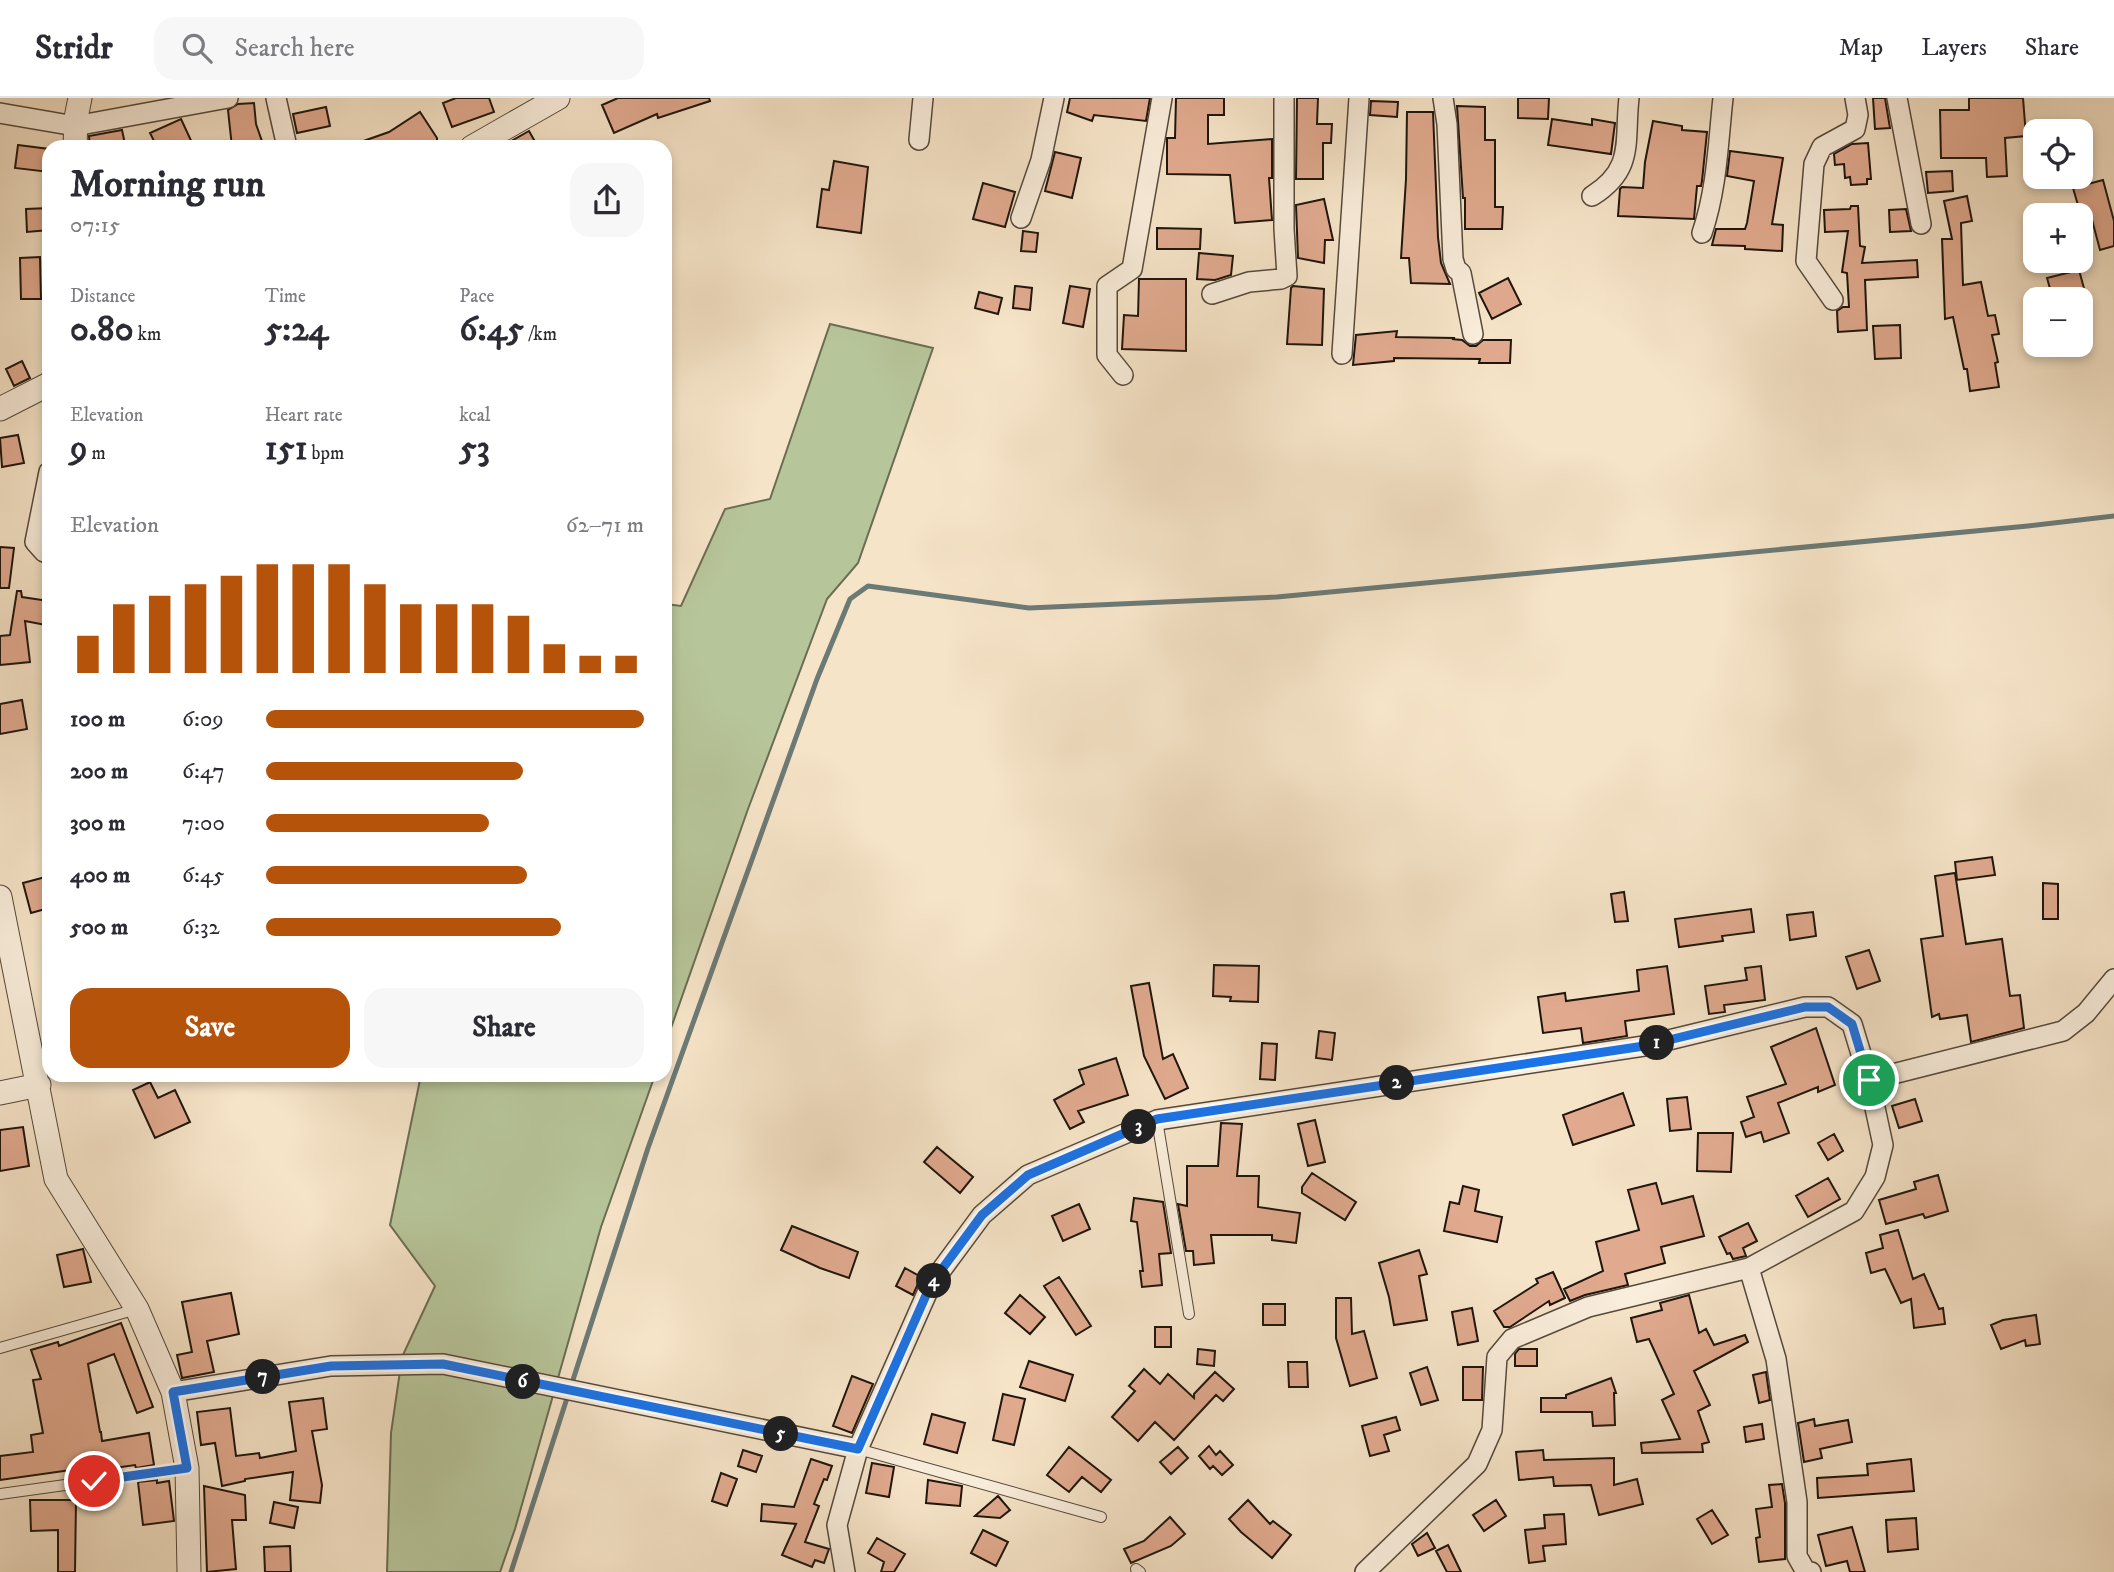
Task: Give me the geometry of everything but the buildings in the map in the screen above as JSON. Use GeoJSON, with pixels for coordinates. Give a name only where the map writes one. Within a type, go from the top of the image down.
{"type":"FeatureCollection","features":[{"type":"Feature","properties":{"kind":"street"},"geometry":{"type":"LineString","coordinates":[[75,137],[80,98]]}},
{"type":"Feature","properties":{"kind":"street"},"geometry":{"type":"LineString","coordinates":[[0,113],[75,137],[228,98]]}},
{"type":"Feature","properties":{"kind":"street"},"geometry":{"type":"LineString","coordinates":[[276,98],[285,140]]}},
{"type":"Feature","properties":{"kind":"street"},"geometry":{"type":"LineString","coordinates":[[484,140],[558,98]]}},
{"type":"Feature","properties":{"kind":"street"},"geometry":{"type":"LineString","coordinates":[[919,140],[923,98]]}},
{"type":"Feature","properties":{"kind":"street"},"geometry":{"type":"LineString","coordinates":[[1021,218],[1041,160],[1054,98]]}},
{"type":"Feature","properties":{"kind":"street"},"geometry":{"type":"LineString","coordinates":[[1123,375],[1107,355],[1107,286],[1132,269],[1162,98]]}},
{"type":"Feature","properties":{"kind":"street"},"geometry":{"type":"LineString","coordinates":[[1212,294],[1249,282],[1287,276],[1284,229],[1284,98]]}},
{"type":"Feature","properties":{"kind":"street"},"geometry":{"type":"LineString","coordinates":[[1342,354],[1359,98]]}},
{"type":"Feature","properties":{"kind":"street"},"geometry":{"type":"LineString","coordinates":[[1443,98],[1447,124],[1453,259],[1456,270],[1461,273],[1473,334]]}},
{"type":"Feature","properties":{"kind":"street"},"geometry":{"type":"LineString","coordinates":[[1592,196],[1608,186],[1620,173],[1626,148],[1629,98]]}},
{"type":"Feature","properties":{"kind":"street"},"geometry":{"type":"LineString","coordinates":[[1702,233],[1713,190],[1723,98]]}},
{"type":"Feature","properties":{"kind":"street"},"geometry":{"type":"LineString","coordinates":[[1833,300],[1806,261],[1814,164],[1822,147],[1855,129],[1858,115],[1854,98]]}},
{"type":"Feature","properties":{"kind":"street"},"geometry":{"type":"LineString","coordinates":[[1897,98],[1921,224]]}},
{"type":"Feature","properties":{"kind":"street"},"geometry":{"type":"LineString","coordinates":[[0,409],[42,388]]}},
{"type":"Feature","properties":{"kind":"street"},"geometry":{"type":"LineString","coordinates":[[42,507],[35,542],[42,550]]}},
{"type":"Feature","properties":{"kind":"street"},"geometry":{"type":"LineString","coordinates":[[0,897],[56,1180],[137,1309],[173,1392],[187,1468],[188,1572]]}},
{"type":"Feature","properties":{"kind":"street"},"geometry":{"type":"LineString","coordinates":[[1869,1080],[2063,1031],[2086,1013],[2114,979]]}},
{"type":"Feature","properties":{"kind":"street"},"geometry":{"type":"LineString","coordinates":[[845,1572],[837,1525],[858,1449],[931,1284],[982,1215],[1028,1175],[1157,1119],[1644,1046],[1805,1007],[1828,1007],[1852,1024],[1869,1080],[1883,1144],[1875,1177],[1854,1211],[1749,1268],[1588,1307],[1512,1339],[1497,1357],[1492,1430],[1477,1464],[1365,1572]]}},
{"type":"Feature","properties":{"kind":"street"},"geometry":{"type":"LineString","coordinates":[[0,1093],[39,1085]]}},
{"type":"Feature","properties":{"kind":"street"},"geometry":{"type":"LineString","coordinates":[[1749,1268],[1776,1359],[1797,1502],[1797,1556],[1806,1572],[1811,1572]]}},
{"type":"Feature","properties":{"kind":"street"},"geometry":{"type":"LineString","coordinates":[[173,1392],[331,1366],[443,1364],[858,1449]]}},
{"type":"Feature","properties":{"kind":"lane"},"geometry":{"type":"LineString","coordinates":[[1157,1119],[1189,1314]]}},
{"type":"Feature","properties":{"kind":"lane"},"geometry":{"type":"LineString","coordinates":[[0,1348],[137,1309]]}},
{"type":"Feature","properties":{"kind":"lane"},"geometry":{"type":"LineString","coordinates":[[858,1449],[1101,1517]]}},
{"type":"Feature","properties":{"kind":"lane"},"geometry":{"type":"LineString","coordinates":[[0,1494],[187,1468]]}},
{"type":"Feature","properties":{"kind":"green space"},"geometry":{"type":"Polygon","coordinates":[[[830,324],[933,348],[858,563],[827,599],[748,809],[672,1025],[672,605],[681,606],[725,509],[770,499],[830,324]]]}},
{"type":"Feature","properties":{"kind":"green space"},"geometry":{"type":"Polygon","coordinates":[[[420,1082],[653,1082],[601,1227],[515,1529],[500,1572],[387,1572],[391,1433],[402,1357],[435,1286],[390,1225],[420,1082]]]}},
{"type":"Feature","properties":{"kind":"waterway"},"geometry":{"type":"LineString","coordinates":[[672,1081],[817,679],[850,599],[868,586],[1029,608],[1277,597],[2114,516]]}},
{"type":"Feature","properties":{"kind":"waterway"},"geometry":{"type":"LineString","coordinates":[[571,1386],[672,1082]]}},
{"type":"Feature","properties":{"kind":"waterway"},"geometry":{"type":"LineString","coordinates":[[511,1572],[568,1395]]}},
{"type":"Feature","properties":{"kind":"route"},"geometry":{"type":"LineString","coordinates":[[94,1481],[187,1468],[173,1392],[331,1366],[443,1364],[858,1449],[931,1284],[982,1215],[1028,1175],[1157,1119],[1644,1046],[1805,1007],[1828,1007],[1852,1024],[1869,1080]]}}]}
